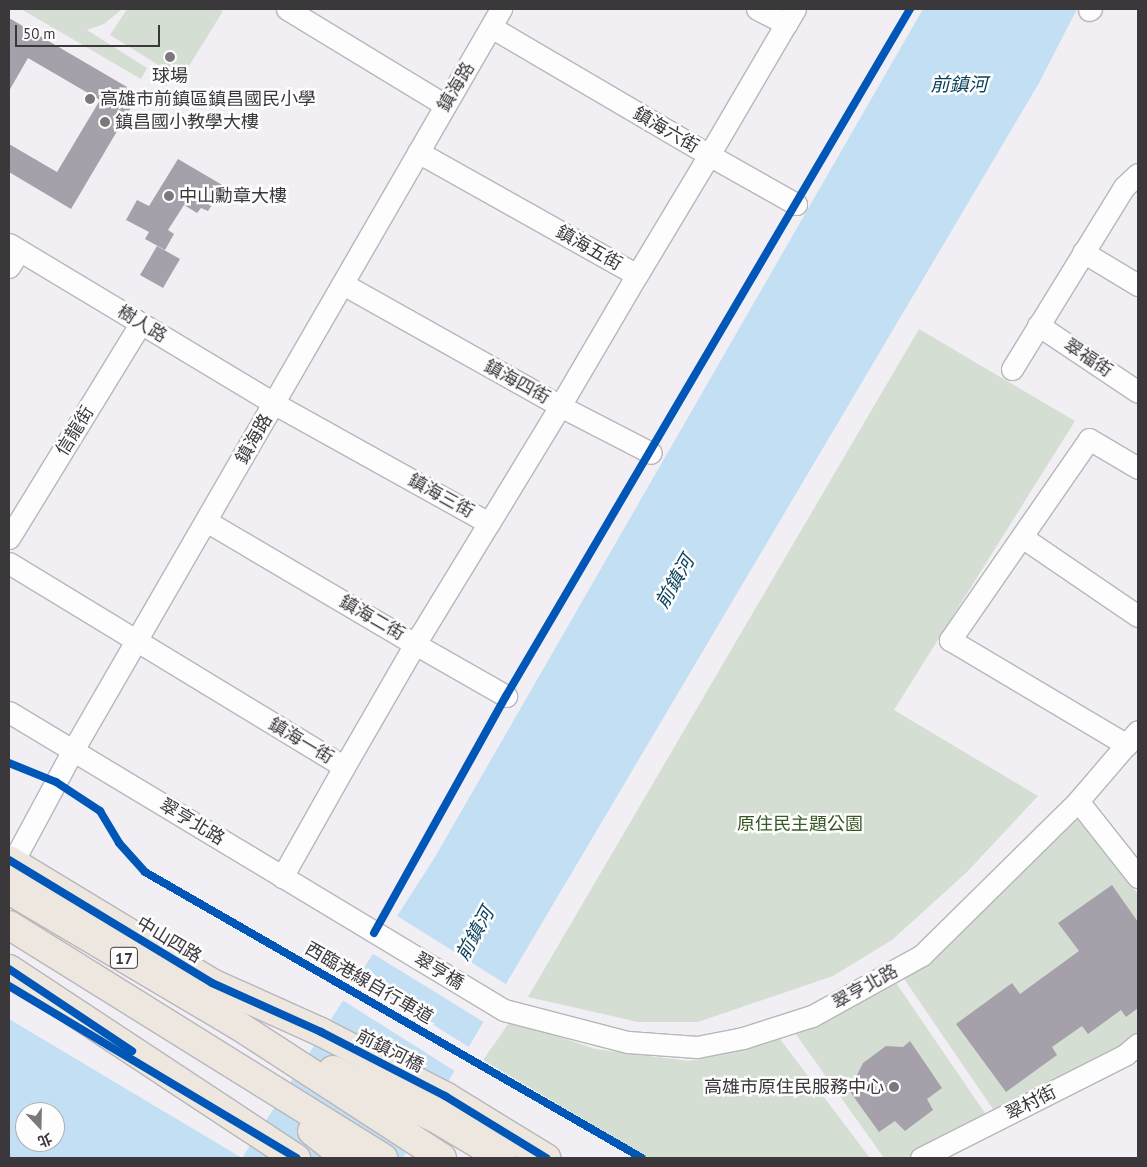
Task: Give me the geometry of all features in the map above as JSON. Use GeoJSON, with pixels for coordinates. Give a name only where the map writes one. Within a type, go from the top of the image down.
{"type":"FeatureCollection","features":[{"type":"Feature","properties":{"kind":"main road","name":"中山四路"},"geometry":{"type":"LineString","coordinates":[[10,864],[212,983],[321,1032]]}},
{"type":"Feature","properties":{"kind":"main road","name":"17"},"geometry":{"type":"LineString","coordinates":[[9,890],[239,1026],[302,1061],[432,1152]]}},
{"type":"Feature","properties":{"kind":"main road","name":"17"},"geometry":{"type":"LineString","coordinates":[[9,925],[213,1054],[278,1099],[384,1158]]}},
{"type":"Feature","properties":{"kind":"main road"},"geometry":{"type":"LineString","coordinates":[[9,969],[256,1134],[296,1158]]}},
{"type":"Feature","properties":{"kind":"main road","name":"前鎮河橋"},"geometry":{"type":"LineString","coordinates":[[321,1032],[440,1107]]}},
{"type":"Feature","properties":{"kind":"main road","name":"17"},"geometry":{"type":"LineString","coordinates":[[302,1061],[440,1107],[546,1158]]}},
{"type":"Feature","properties":{"kind":"main road","name":"17"},"geometry":{"type":"LineString","coordinates":[[278,1099],[346,1158]]}},
{"type":"Feature","properties":{"kind":"main road","name":"17"},"geometry":{"type":"LineString","coordinates":[[440,1107],[502,1158]]}},
{"type":"Feature","properties":{"kind":"street"},"geometry":{"type":"LineString","coordinates":[[287,9],[445,105]]}},
{"type":"Feature","properties":{"kind":"street"},"geometry":{"type":"LineString","coordinates":[[757,9],[790,16]]}},
{"type":"Feature","properties":{"kind":"street","name":"鎮海六街"},"geometry":{"type":"LineString","coordinates":[[496,18],[709,155],[790,16]]}},
{"type":"Feature","properties":{"kind":"street","name":"鎮海路"},"geometry":{"type":"LineString","coordinates":[[10,864],[73,750],[496,18]]}},
{"type":"Feature","properties":{"kind":"street","name":"鎮海五街"},"geometry":{"type":"LineString","coordinates":[[418,152],[637,275],[709,155]]}},
{"type":"Feature","properties":{"kind":"street"},"geometry":{"type":"LineString","coordinates":[[709,155],[796,204]]}},
{"type":"Feature","properties":{"kind":"street"},"geometry":{"type":"LineString","coordinates":[[1012,369],[1083,252],[1134,185]]}},
{"type":"Feature","properties":{"kind":"street"},"geometry":{"type":"LineString","coordinates":[[1083,252],[1138,285]]}},
{"type":"Feature","properties":{"kind":"street","name":"樹人路"},"geometry":{"type":"LineString","coordinates":[[12,254],[140,324],[274,404]]}},
{"type":"Feature","properties":{"kind":"street","name":"鎮海四街"},"geometry":{"type":"LineString","coordinates":[[342,284],[560,406],[637,275]]}},
{"type":"Feature","properties":{"kind":"street","name":"信龍街"},"geometry":{"type":"LineString","coordinates":[[9,538],[140,324]]}},
{"type":"Feature","properties":{"kind":"street","name":"翠福街"},"geometry":{"type":"LineString","coordinates":[[1038,325],[1138,392]]}},
{"type":"Feature","properties":{"kind":"street","name":"鎮海三街"},"geometry":{"type":"LineString","coordinates":[[274,404],[489,522],[560,406]]}},
{"type":"Feature","properties":{"kind":"street"},"geometry":{"type":"LineString","coordinates":[[560,406],[651,453]]}},
{"type":"Feature","properties":{"kind":"street"},"geometry":{"type":"LineString","coordinates":[[1133,738],[950,640],[1089,439],[1138,468]]}},
{"type":"Feature","properties":{"kind":"street","name":"鎮海二街"},"geometry":{"type":"LineString","coordinates":[[206,521],[415,644],[489,522]]}},
{"type":"Feature","properties":{"kind":"street"},"geometry":{"type":"LineString","coordinates":[[1022,537],[1138,616]]}},
{"type":"Feature","properties":{"kind":"street"},"geometry":{"type":"LineString","coordinates":[[9,563],[135,643]]}},
{"type":"Feature","properties":{"kind":"street","name":"鎮海一街"},"geometry":{"type":"LineString","coordinates":[[135,643],[344,766],[415,644]]}},
{"type":"Feature","properties":{"kind":"street"},"geometry":{"type":"LineString","coordinates":[[415,644],[506,696]]}},
{"type":"Feature","properties":{"kind":"street","name":"翠亨北路"},"geometry":{"type":"LineString","coordinates":[[9,712],[374,933]]}},
{"type":"Feature","properties":{"kind":"street","name":"翠亨北路"},"geometry":{"type":"LineString","coordinates":[[504,1010],[628,1042],[697,1047],[743,1038],[812,1016],[922,955],[1078,801],[1133,738]]}},
{"type":"Feature","properties":{"kind":"street"},"geometry":{"type":"LineString","coordinates":[[282,877],[344,766]]}},
{"type":"Feature","properties":{"kind":"street"},"geometry":{"type":"LineString","coordinates":[[1078,801],[1138,877]]}},
{"type":"Feature","properties":{"kind":"street","name":"翠亨橋"},"geometry":{"type":"LineString","coordinates":[[374,933],[504,1010]]}},
{"type":"Feature","properties":{"kind":"street","name":"翠村街"},"geometry":{"type":"LineString","coordinates":[[921,1158],[1125,1055],[1138,1044]]}},
{"type":"Feature","properties":{"kind":"green space"},"geometry":{"type":"Polygon","coordinates":[[[21,9],[122,9],[104,24],[87,30],[147,68],[141,79],[21,9]]]}},
{"type":"Feature","properties":{"kind":"green space","name":"球場"},"geometry":{"type":"Polygon","coordinates":[[[127,9],[219,9],[223,11],[181,79],[110,35],[127,9]]]}},
{"type":"Feature","properties":{"kind":"green space","name":"原住民主題公園"},"geometry":{"type":"Polygon","coordinates":[[[919,329],[1075,421],[894,710],[1038,796],[967,872],[892,940],[833,976],[698,1022],[638,1022],[528,997],[919,329]]]}},
{"type":"Feature","properties":{"kind":"green space"},"geometry":{"type":"Polygon","coordinates":[[[1073,814],[1138,894],[1138,1036],[997,1115],[900,973],[1073,814]]]}},
{"type":"Feature","properties":{"kind":"green space"},"geometry":{"type":"Polygon","coordinates":[[[892,977],[989,1119],[912,1158],[884,1158],[795,1033],[819,1025],[892,977]]]}},
{"type":"Feature","properties":{"kind":"green space"},"geometry":{"type":"Polygon","coordinates":[[[511,1020],[595,1049],[689,1061],[780,1039],[870,1158],[648,1158],[483,1060],[511,1020]]]}},
{"type":"Feature","properties":{"kind":"water","name":"前鎮河"},"geometry":{"type":"Polygon","coordinates":[[[923,9],[1077,9],[1039,83],[403,1158],[242,1158],[435,857],[923,9]]]}},
{"type":"Feature","properties":{"kind":"water"},"geometry":{"type":"Polygon","coordinates":[[[9,1019],[242,1158],[9,1158],[9,1019]]]}},
{"type":"Feature","properties":{"kind":"pier"},"geometry":{"type":"Polygon","coordinates":[[[394,914],[509,986],[487,1024],[370,952],[394,914]]]}},
{"type":"Feature","properties":{"kind":"pier"},"geometry":{"type":"Polygon","coordinates":[[[354,975],[472,1049],[458,1073],[339,998],[354,975]]]}},
{"type":"Feature","properties":{"kind":"building","name":"鎮昌國小教學大樓"},"geometry":{"type":"Polygon","coordinates":[[[9,18],[139,94],[71,209],[9,172],[9,144],[57,172],[100,100],[28,58],[9,91],[9,18]]]}},
{"type":"Feature","properties":{"kind":"building","name":"中山勳章大樓"},"geometry":{"type":"Polygon","coordinates":[[[178,159],[224,186],[208,211],[201,208],[197,213],[184,205],[168,230],[174,234],[165,250],[145,239],[149,232],[126,220],[137,200],[149,206],[178,159]]]}},
{"type":"Feature","properties":{"kind":"building","name":"中山勳章大樓"},"geometry":{"type":"Polygon","coordinates":[[[157,246],[180,259],[163,288],[140,275],[157,246]]]}},
{"type":"Feature","properties":{"kind":"building"},"geometry":{"type":"Polygon","coordinates":[[[1112,885],[1138,922],[1138,1008],[1126,1017],[1121,1010],[1088,1034],[1082,1026],[1052,1047],[1057,1055],[1006,1092],[956,1024],[1012,983],[1020,994],[1079,951],[1058,923],[1112,885]]]}},
{"type":"Feature","properties":{"kind":"building","name":"高雄市原住民服務中心"},"geometry":{"type":"Polygon","coordinates":[[[910,1041],[942,1088],[927,1099],[933,1110],[905,1131],[895,1121],[879,1132],[846,1086],[855,1079],[863,1063],[886,1046],[903,1047],[910,1041]]]}},
{"type":"Feature","properties":{"kind":"cycle path"},"geometry":{"type":"LineString","coordinates":[[374,933],[506,696],[910,9]]}},
{"type":"Feature","properties":{"kind":"cycle path","name":"西臨港線自行車道"},"geometry":{"type":"LineString","coordinates":[[9,763],[56,782],[100,811],[119,843],[145,872],[642,1158]]}},
{"type":"Feature","properties":{"kind":"cycle path"},"geometry":{"type":"LineString","coordinates":[[9,860],[212,983],[321,1032],[445,1096],[546,1158]]}},
{"type":"Feature","properties":{"kind":"cycle path"},"geometry":{"type":"LineString","coordinates":[[9,969],[132,1051]]}},
{"type":"Feature","properties":{"kind":"cycle path"},"geometry":{"type":"LineString","coordinates":[[9,986],[296,1158]]}},
{"type":"Feature","properties":{"kind":"place","name":"球場"},"geometry":{"type":"Point","coordinates":[170,57]}},
{"type":"Feature","properties":{"kind":"place","name":"高雄市前鎮區鎮昌國民小學"},"geometry":{"type":"Point","coordinates":[90,99]}},
{"type":"Feature","properties":{"kind":"place","name":"鎮昌國小教學大樓"},"geometry":{"type":"Point","coordinates":[105,122]}},
{"type":"Feature","properties":{"kind":"place","name":"中山勳章大樓"},"geometry":{"type":"Point","coordinates":[169,196]}},
{"type":"Feature","properties":{"kind":"place","name":"高雄市原住民服務中心"},"geometry":{"type":"Point","coordinates":[894,1087]}}]}
